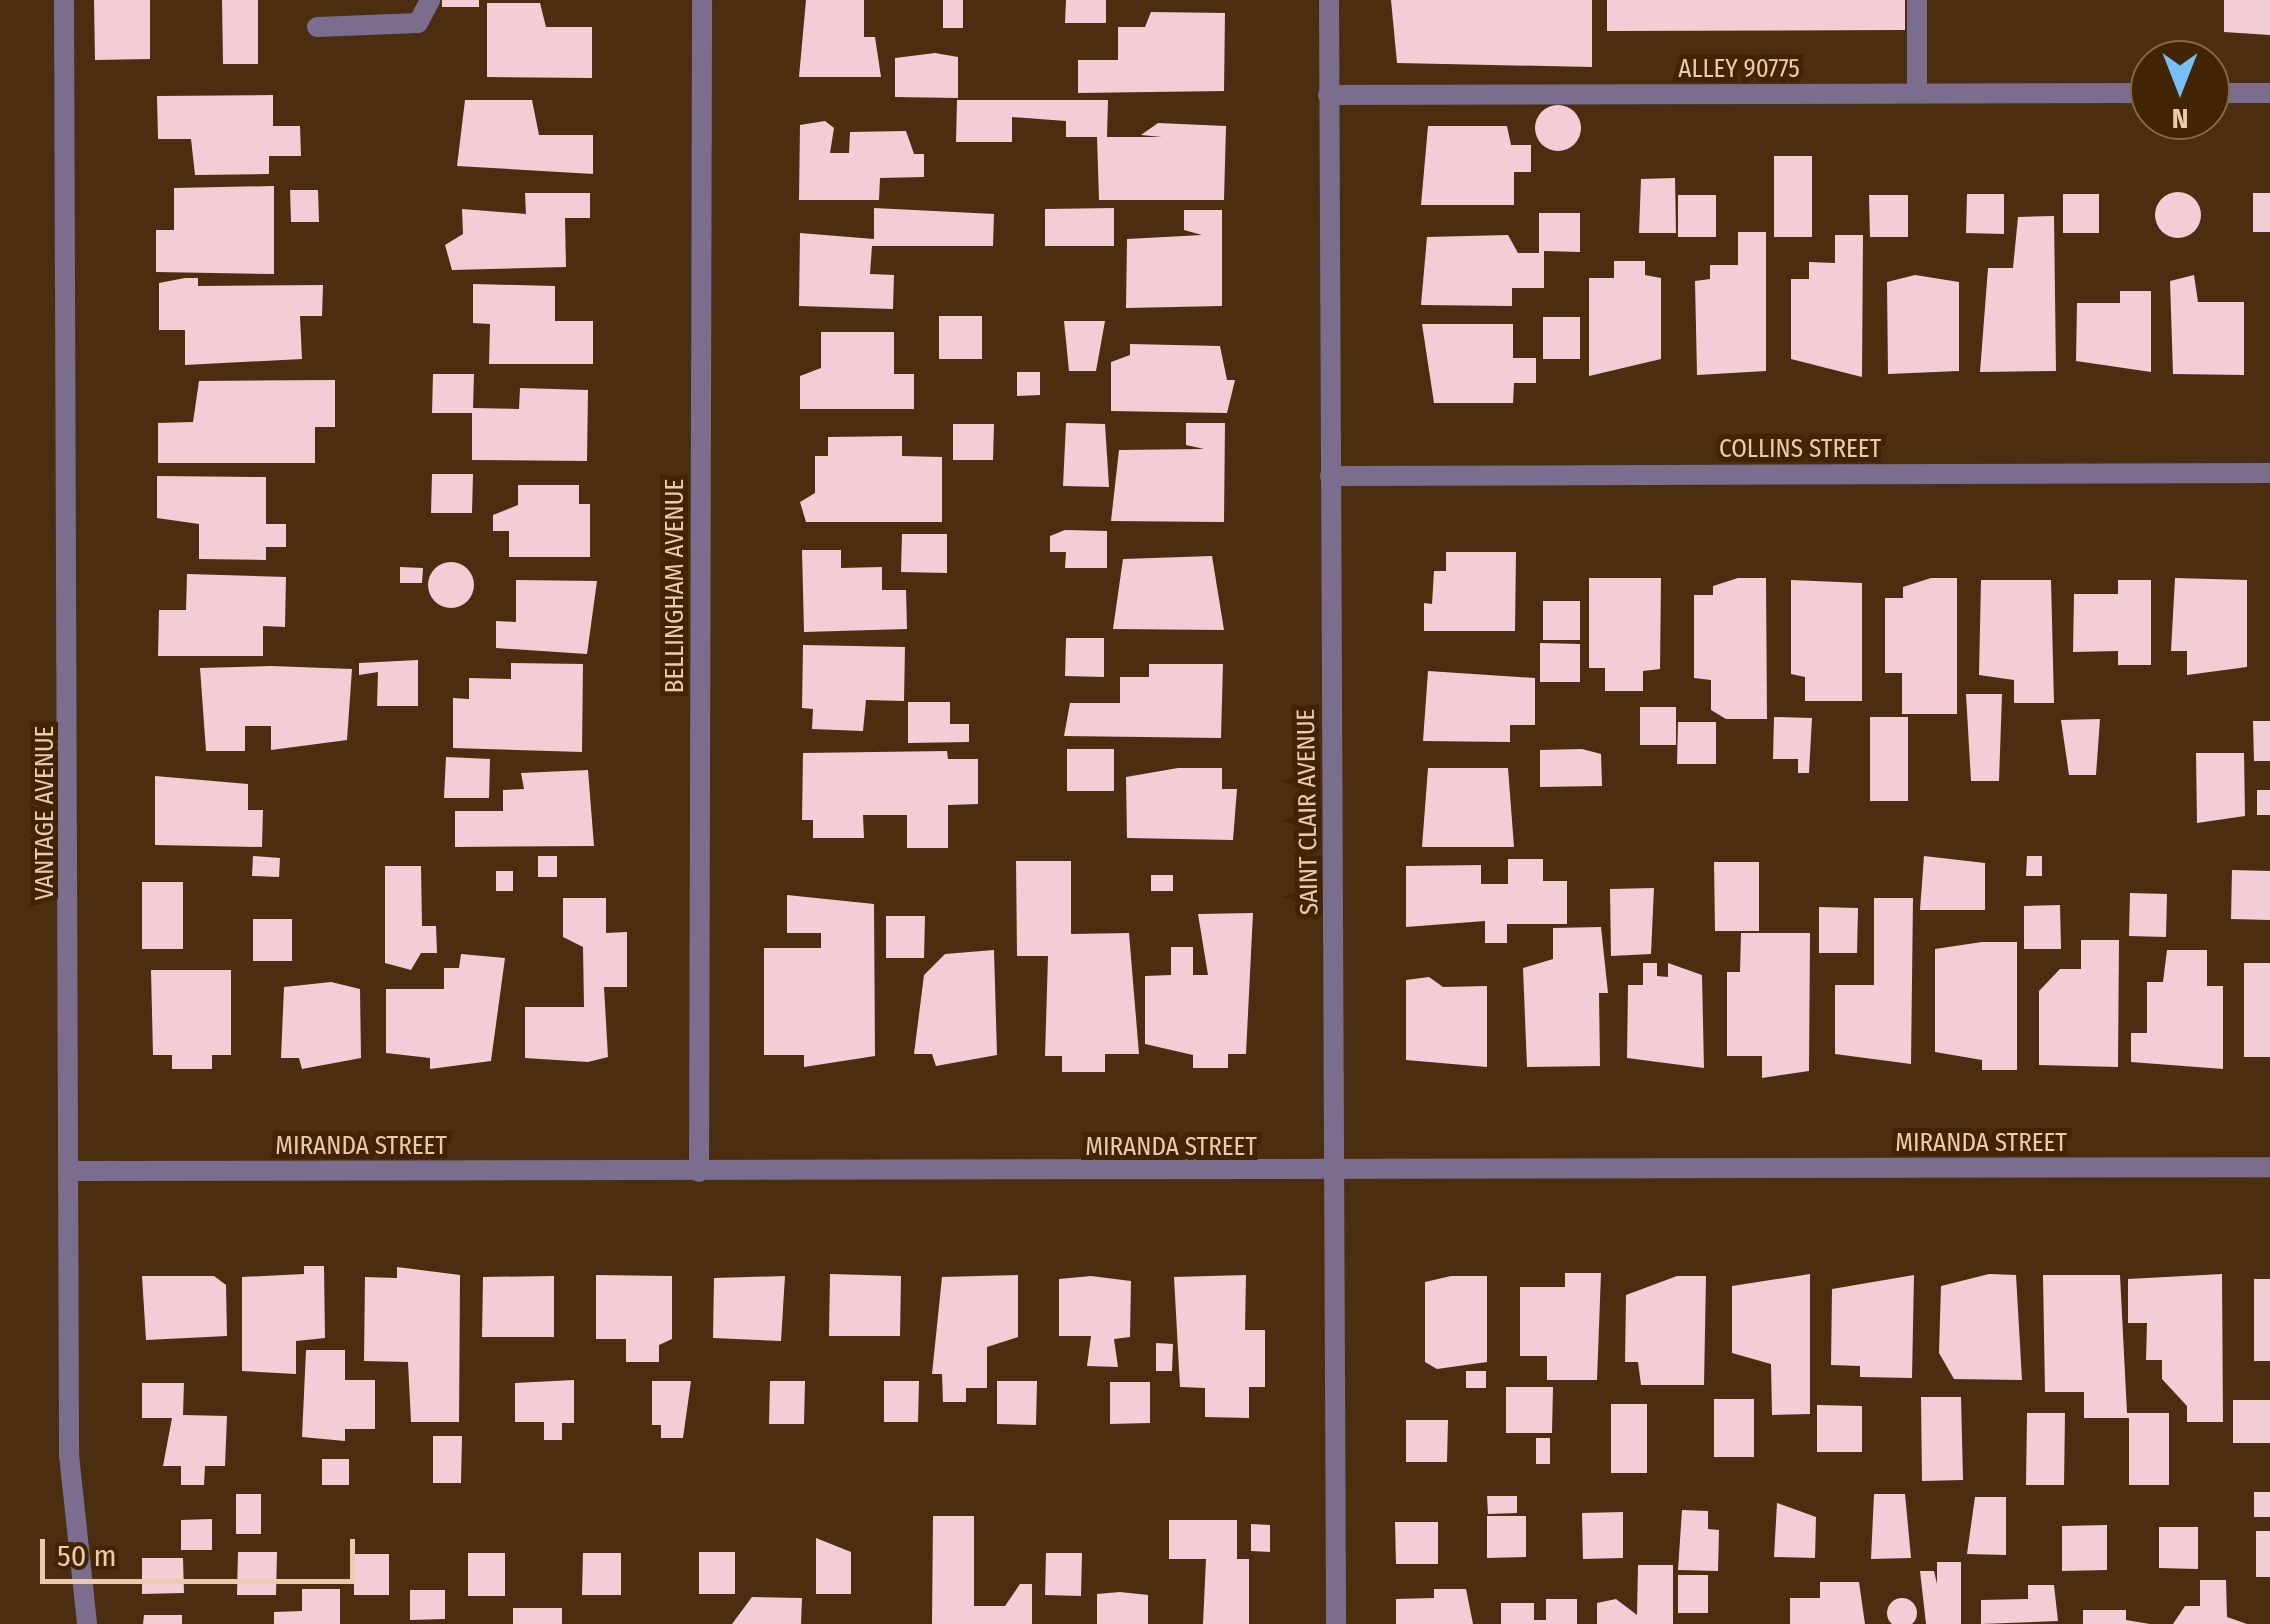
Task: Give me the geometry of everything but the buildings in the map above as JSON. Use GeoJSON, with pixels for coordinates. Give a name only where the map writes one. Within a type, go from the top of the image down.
{"type":"FeatureCollection","features":[{"type":"Feature","properties":{"kind":"street","name":"VANTAGE AVENUE"},"geometry":{"type":"LineString","coordinates":[[64,0],[72,1171],[69,1454],[87,1624]]}},
{"type":"Feature","properties":{"kind":"street"},"geometry":{"type":"LineString","coordinates":[[317,27],[418,24],[430,0]]}},
{"type":"Feature","properties":{"kind":"street","name":"BELLINGHAM AVENUE"},"geometry":{"type":"LineString","coordinates":[[699,1172],[702,0]]}},
{"type":"Feature","properties":{"kind":"street","name":"SAINT CLAIR AVENUE"},"geometry":{"type":"LineString","coordinates":[[1329,0],[1336,1624]]}},
{"type":"Feature","properties":{"kind":"street"},"geometry":{"type":"LineString","coordinates":[[1917,0],[1917,93]]}},
{"type":"Feature","properties":{"kind":"street","name":"ALLEY 90775"},"geometry":{"type":"LineString","coordinates":[[1328,95],[2130,93]]}},
{"type":"Feature","properties":{"kind":"street"},"geometry":{"type":"LineString","coordinates":[[2230,93],[2270,93]]}},
{"type":"Feature","properties":{"kind":"street","name":"COLLINS STREET"},"geometry":{"type":"LineString","coordinates":[[1330,476],[2270,472]]}},
{"type":"Feature","properties":{"kind":"street","name":"MIRANDA STREET"},"geometry":{"type":"LineString","coordinates":[[72,1171],[1336,1172],[2270,1166]]}}]}
